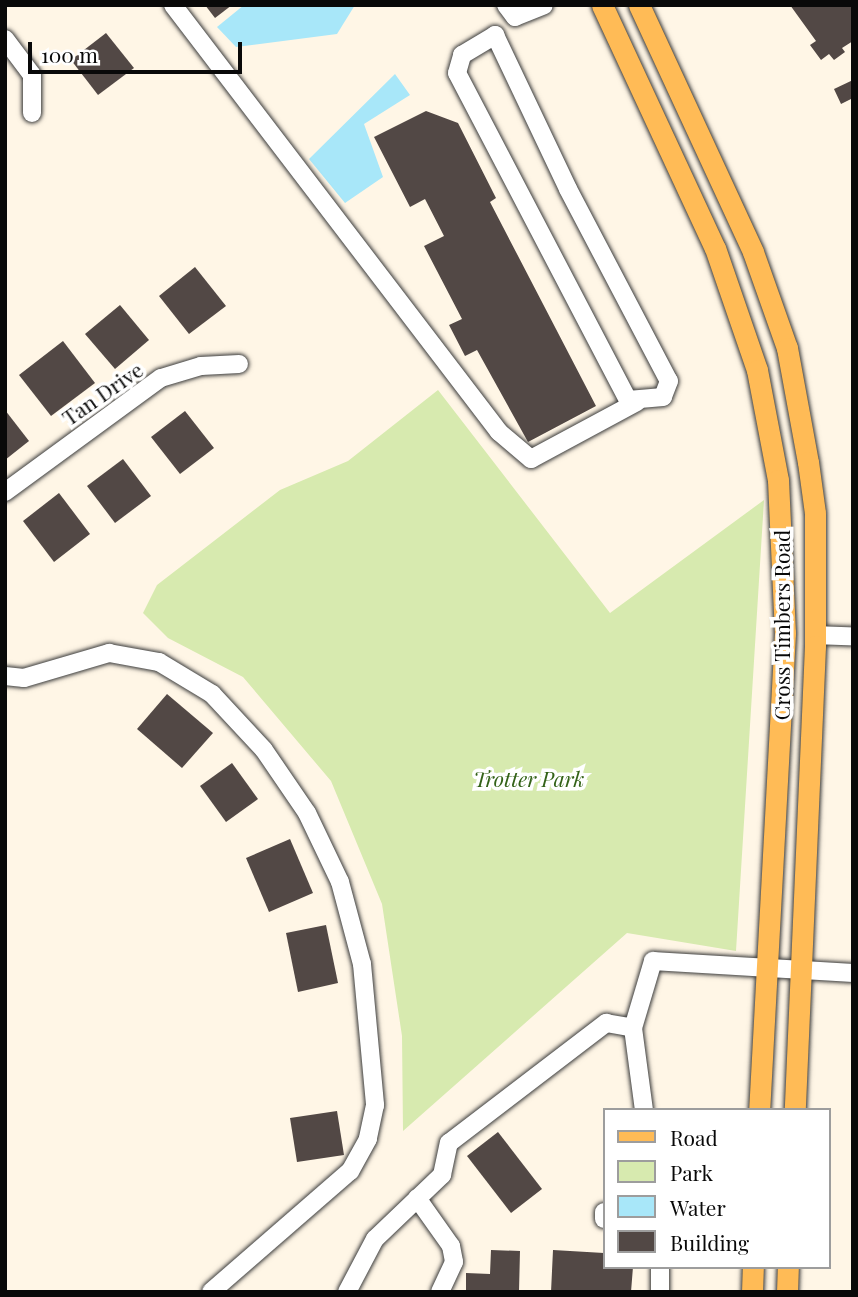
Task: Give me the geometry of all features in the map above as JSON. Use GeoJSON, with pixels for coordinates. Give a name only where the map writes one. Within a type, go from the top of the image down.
{"type":"FeatureCollection","features":[{"type":"Feature","properties":{"kind":"main road","name":"Cross Timbers Road"},"geometry":{"type":"LineString","coordinates":[[602,5],[715,248],[757,370],[775,456],[786,574],[785,633],[759,1108]]}},
{"type":"Feature","properties":{"kind":"main road","name":"Cross Timbers Road"},"geometry":{"type":"LineString","coordinates":[[639,5],[753,252],[787,348],[816,513],[815,635],[795,1108]]}},
{"type":"Feature","properties":{"kind":"main road"},"geometry":{"type":"LineString","coordinates":[[752,1269],[752,1292]]}},
{"type":"Feature","properties":{"kind":"main road"},"geometry":{"type":"LineString","coordinates":[[787,1292],[788,1269]]}},
{"type":"Feature","properties":{"kind":"street"},"geometry":{"type":"LineString","coordinates":[[173,5],[499,432],[531,458],[638,402],[663,397],[669,381],[568,189],[495,35]]}},
{"type":"Feature","properties":{"kind":"street"},"geometry":{"type":"LineString","coordinates":[[544,5],[511,11],[495,35],[462,55],[457,73],[628,400],[638,402]]}},
{"type":"Feature","properties":{"kind":"street"},"geometry":{"type":"LineString","coordinates":[[5,39],[32,75],[33,113]]}},
{"type":"Feature","properties":{"kind":"street","name":"Tan Drive"},"geometry":{"type":"LineString","coordinates":[[5,492],[161,378],[201,366],[239,363]]}},
{"type":"Feature","properties":{"kind":"street"},"geometry":{"type":"LineString","coordinates":[[815,635],[853,636]]}},
{"type":"Feature","properties":{"kind":"street"},"geometry":{"type":"LineString","coordinates":[[5,676],[24,678],[109,653],[159,662],[201,688],[264,750],[307,813],[340,882],[362,964],[375,1105],[368,1139],[350,1171],[211,1292]]}},
{"type":"Feature","properties":{"kind":"street"},"geometry":{"type":"LineString","coordinates":[[645,1108],[633,1028],[653,961],[853,974]]}},
{"type":"Feature","properties":{"kind":"street"},"geometry":{"type":"LineString","coordinates":[[347,1292],[375,1239],[442,1175],[449,1143],[606,1023],[633,1028]]}},
{"type":"Feature","properties":{"kind":"street"},"geometry":{"type":"LineString","coordinates":[[416,1198],[451,1246],[454,1262],[440,1292]]}},
{"type":"Feature","properties":{"kind":"street"},"geometry":{"type":"LineString","coordinates":[[660,1269],[660,1292]]}},
{"type":"Feature","properties":{"kind":"green space","name":"Trotter Park"},"geometry":{"type":"Polygon","coordinates":[[[438,390],[610,613],[764,500],[736,951],[627,933],[403,1131],[402,1036],[382,904],[331,781],[243,677],[168,638],[143,613],[157,585],[280,490],[348,461],[438,390]]]}},
{"type":"Feature","properties":{"kind":"water"},"geometry":{"type":"Polygon","coordinates":[[[244,5],[355,5],[337,34],[236,47],[217,27],[244,5]]]}},
{"type":"Feature","properties":{"kind":"water"},"geometry":{"type":"Polygon","coordinates":[[[395,74],[410,95],[364,124],[383,177],[345,203],[309,159],[395,74]]]}},
{"type":"Feature","properties":{"kind":"building"},"geometry":{"type":"Polygon","coordinates":[[[205,5],[232,5],[215,18],[205,5]]]}},
{"type":"Feature","properties":{"kind":"building"},"geometry":{"type":"Polygon","coordinates":[[[790,5],[853,5],[853,41],[842,48],[845,52],[834,60],[829,54],[821,60],[810,45],[816,41],[790,5]]]}},
{"type":"Feature","properties":{"kind":"building"},"geometry":{"type":"Polygon","coordinates":[[[106,33],[134,68],[98,95],[71,60],[106,33]]]}},
{"type":"Feature","properties":{"kind":"building"},"geometry":{"type":"Polygon","coordinates":[[[853,80],[853,98],[841,104],[834,89],[853,80]]]}},
{"type":"Feature","properties":{"kind":"building"},"geometry":{"type":"Polygon","coordinates":[[[426,111],[458,123],[496,198],[490,202],[596,406],[528,442],[477,350],[465,356],[449,325],[462,319],[424,246],[444,236],[425,199],[410,207],[374,137],[426,111]]]}},
{"type":"Feature","properties":{"kind":"building"},"geometry":{"type":"Polygon","coordinates":[[[195,267],[226,306],[189,334],[159,296],[195,267]]]}},
{"type":"Feature","properties":{"kind":"building"},"geometry":{"type":"Polygon","coordinates":[[[120,305],[149,340],[115,369],[85,334],[120,305]]]}},
{"type":"Feature","properties":{"kind":"building"},"geometry":{"type":"Polygon","coordinates":[[[63,341],[95,383],[51,416],[19,375],[63,341]]]}},
{"type":"Feature","properties":{"kind":"building"},"geometry":{"type":"Polygon","coordinates":[[[5,410],[29,441],[5,460],[5,410]]]}},
{"type":"Feature","properties":{"kind":"building"},"geometry":{"type":"Polygon","coordinates":[[[185,411],[214,448],[180,474],[151,437],[185,411]]]}},
{"type":"Feature","properties":{"kind":"building"},"geometry":{"type":"Polygon","coordinates":[[[123,459],[151,496],[115,523],[87,486],[123,459]]]}},
{"type":"Feature","properties":{"kind":"building"},"geometry":{"type":"Polygon","coordinates":[[[59,493],[90,534],[54,562],[23,521],[59,493]]]}},
{"type":"Feature","properties":{"kind":"building"},"geometry":{"type":"Polygon","coordinates":[[[167,694],[213,733],[182,768],[137,729],[167,694]]]}},
{"type":"Feature","properties":{"kind":"building"},"geometry":{"type":"Polygon","coordinates":[[[232,763],[258,799],[226,822],[200,786],[232,763]]]}},
{"type":"Feature","properties":{"kind":"building"},"geometry":{"type":"Polygon","coordinates":[[[290,839],[313,893],[269,912],[246,858],[290,839]]]}},
{"type":"Feature","properties":{"kind":"building"},"geometry":{"type":"Polygon","coordinates":[[[326,925],[338,983],[298,992],[286,933],[326,925]]]}},
{"type":"Feature","properties":{"kind":"building"},"geometry":{"type":"Polygon","coordinates":[[[337,1111],[344,1155],[297,1162],[290,1118],[337,1111]]]}},
{"type":"Feature","properties":{"kind":"building"},"geometry":{"type":"Polygon","coordinates":[[[498,1132],[542,1189],[511,1213],[467,1156],[498,1132]]]}},
{"type":"Feature","properties":{"kind":"building"},"geometry":{"type":"Polygon","coordinates":[[[491,1250],[520,1251],[519,1292],[466,1292],[466,1273],[490,1274],[491,1250]]]}},
{"type":"Feature","properties":{"kind":"building"},"geometry":{"type":"Polygon","coordinates":[[[553,1250],[602,1253],[602,1269],[633,1269],[631,1292],[551,1292],[553,1250]]]}}]}
